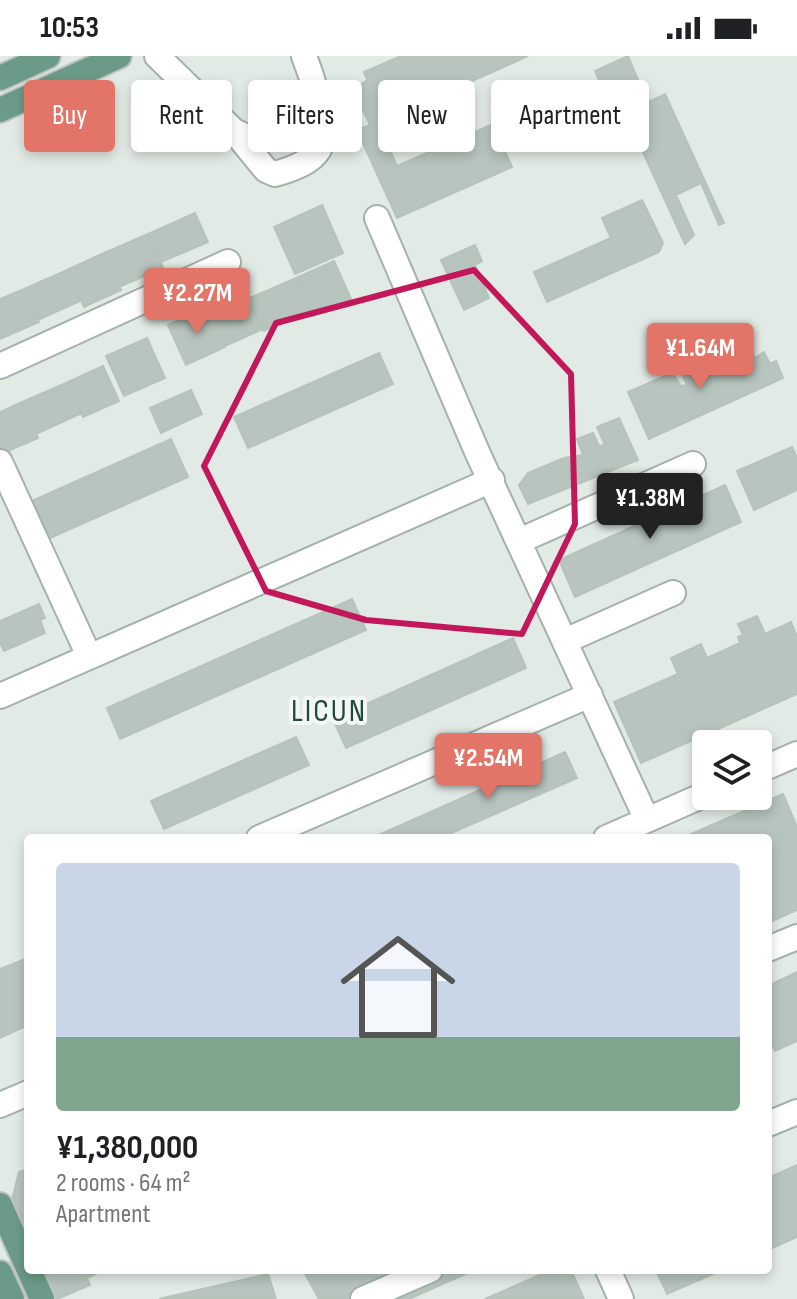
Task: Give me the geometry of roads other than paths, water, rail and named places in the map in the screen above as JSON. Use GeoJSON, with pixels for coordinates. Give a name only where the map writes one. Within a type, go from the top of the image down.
{"type":"FeatureCollection","features":[{"type":"Feature","properties":{"kind":"main road"},"geometry":{"type":"LineString","coordinates":[[0,78],[48,56]]}},
{"type":"Feature","properties":{"kind":"main road"},"geometry":{"type":"LineString","coordinates":[[0,110],[119,56]]}},
{"type":"Feature","properties":{"kind":"main road"},"geometry":{"type":"LineString","coordinates":[[0,1205],[24,1260]]}},
{"type":"Feature","properties":{"kind":"main road"},"geometry":{"type":"LineString","coordinates":[[0,1273],[12,1299]]}},
{"type":"Feature","properties":{"kind":"main road"},"geometry":{"type":"LineString","coordinates":[[30,1274],[42,1299]]}},
{"type":"Feature","properties":{"kind":"street"},"geometry":{"type":"LineString","coordinates":[[157,56],[248,148]]}},
{"type":"Feature","properties":{"kind":"street"},"geometry":{"type":"LineString","coordinates":[[304,56],[312,80]]}},
{"type":"Feature","properties":{"kind":"street"},"geometry":{"type":"LineString","coordinates":[[234,131],[248,137]]}},
{"type":"Feature","properties":{"kind":"street"},"geometry":{"type":"LineString","coordinates":[[251,152],[266,170],[275,174],[315,157],[318,152]]}},
{"type":"Feature","properties":{"kind":"street"},"geometry":{"type":"LineString","coordinates":[[377,218],[519,541],[647,820]]}},
{"type":"Feature","properties":{"kind":"street"},"geometry":{"type":"LineString","coordinates":[[0,366],[228,262]]}},
{"type":"Feature","properties":{"kind":"street"},"geometry":{"type":"LineString","coordinates":[[0,462],[89,656]]}},
{"type":"Feature","properties":{"kind":"street"},"geometry":{"type":"LineString","coordinates":[[519,541],[693,464]]}},
{"type":"Feature","properties":{"kind":"street"},"geometry":{"type":"LineString","coordinates":[[0,696],[492,480]]}},
{"type":"Feature","properties":{"kind":"street"},"geometry":{"type":"LineString","coordinates":[[565,641],[673,593]]}},
{"type":"Feature","properties":{"kind":"street"},"geometry":{"type":"LineString","coordinates":[[268,834],[590,695]]}},
{"type":"Feature","properties":{"kind":"street"},"geometry":{"type":"LineString","coordinates":[[772,765],[797,754]]}},
{"type":"Feature","properties":{"kind":"street"},"geometry":{"type":"LineString","coordinates":[[615,834],[692,800]]}},
{"type":"Feature","properties":{"kind":"street"},"geometry":{"type":"LineString","coordinates":[[772,947],[797,937]]}},
{"type":"Feature","properties":{"kind":"street"},"geometry":{"type":"LineString","coordinates":[[0,1105],[24,1095]]}},
{"type":"Feature","properties":{"kind":"street"},"geometry":{"type":"LineString","coordinates":[[772,1122],[797,1112]]}},
{"type":"Feature","properties":{"kind":"street"},"geometry":{"type":"LineString","coordinates":[[363,1299],[421,1274]]}},
{"type":"Feature","properties":{"kind":"street"},"geometry":{"type":"LineString","coordinates":[[610,1274],[621,1299]]}},
{"type":"Feature","properties":{"kind":"district","name":"LICUN"},"geometry":{"type":"Point","coordinates":[329,710]}}]}
